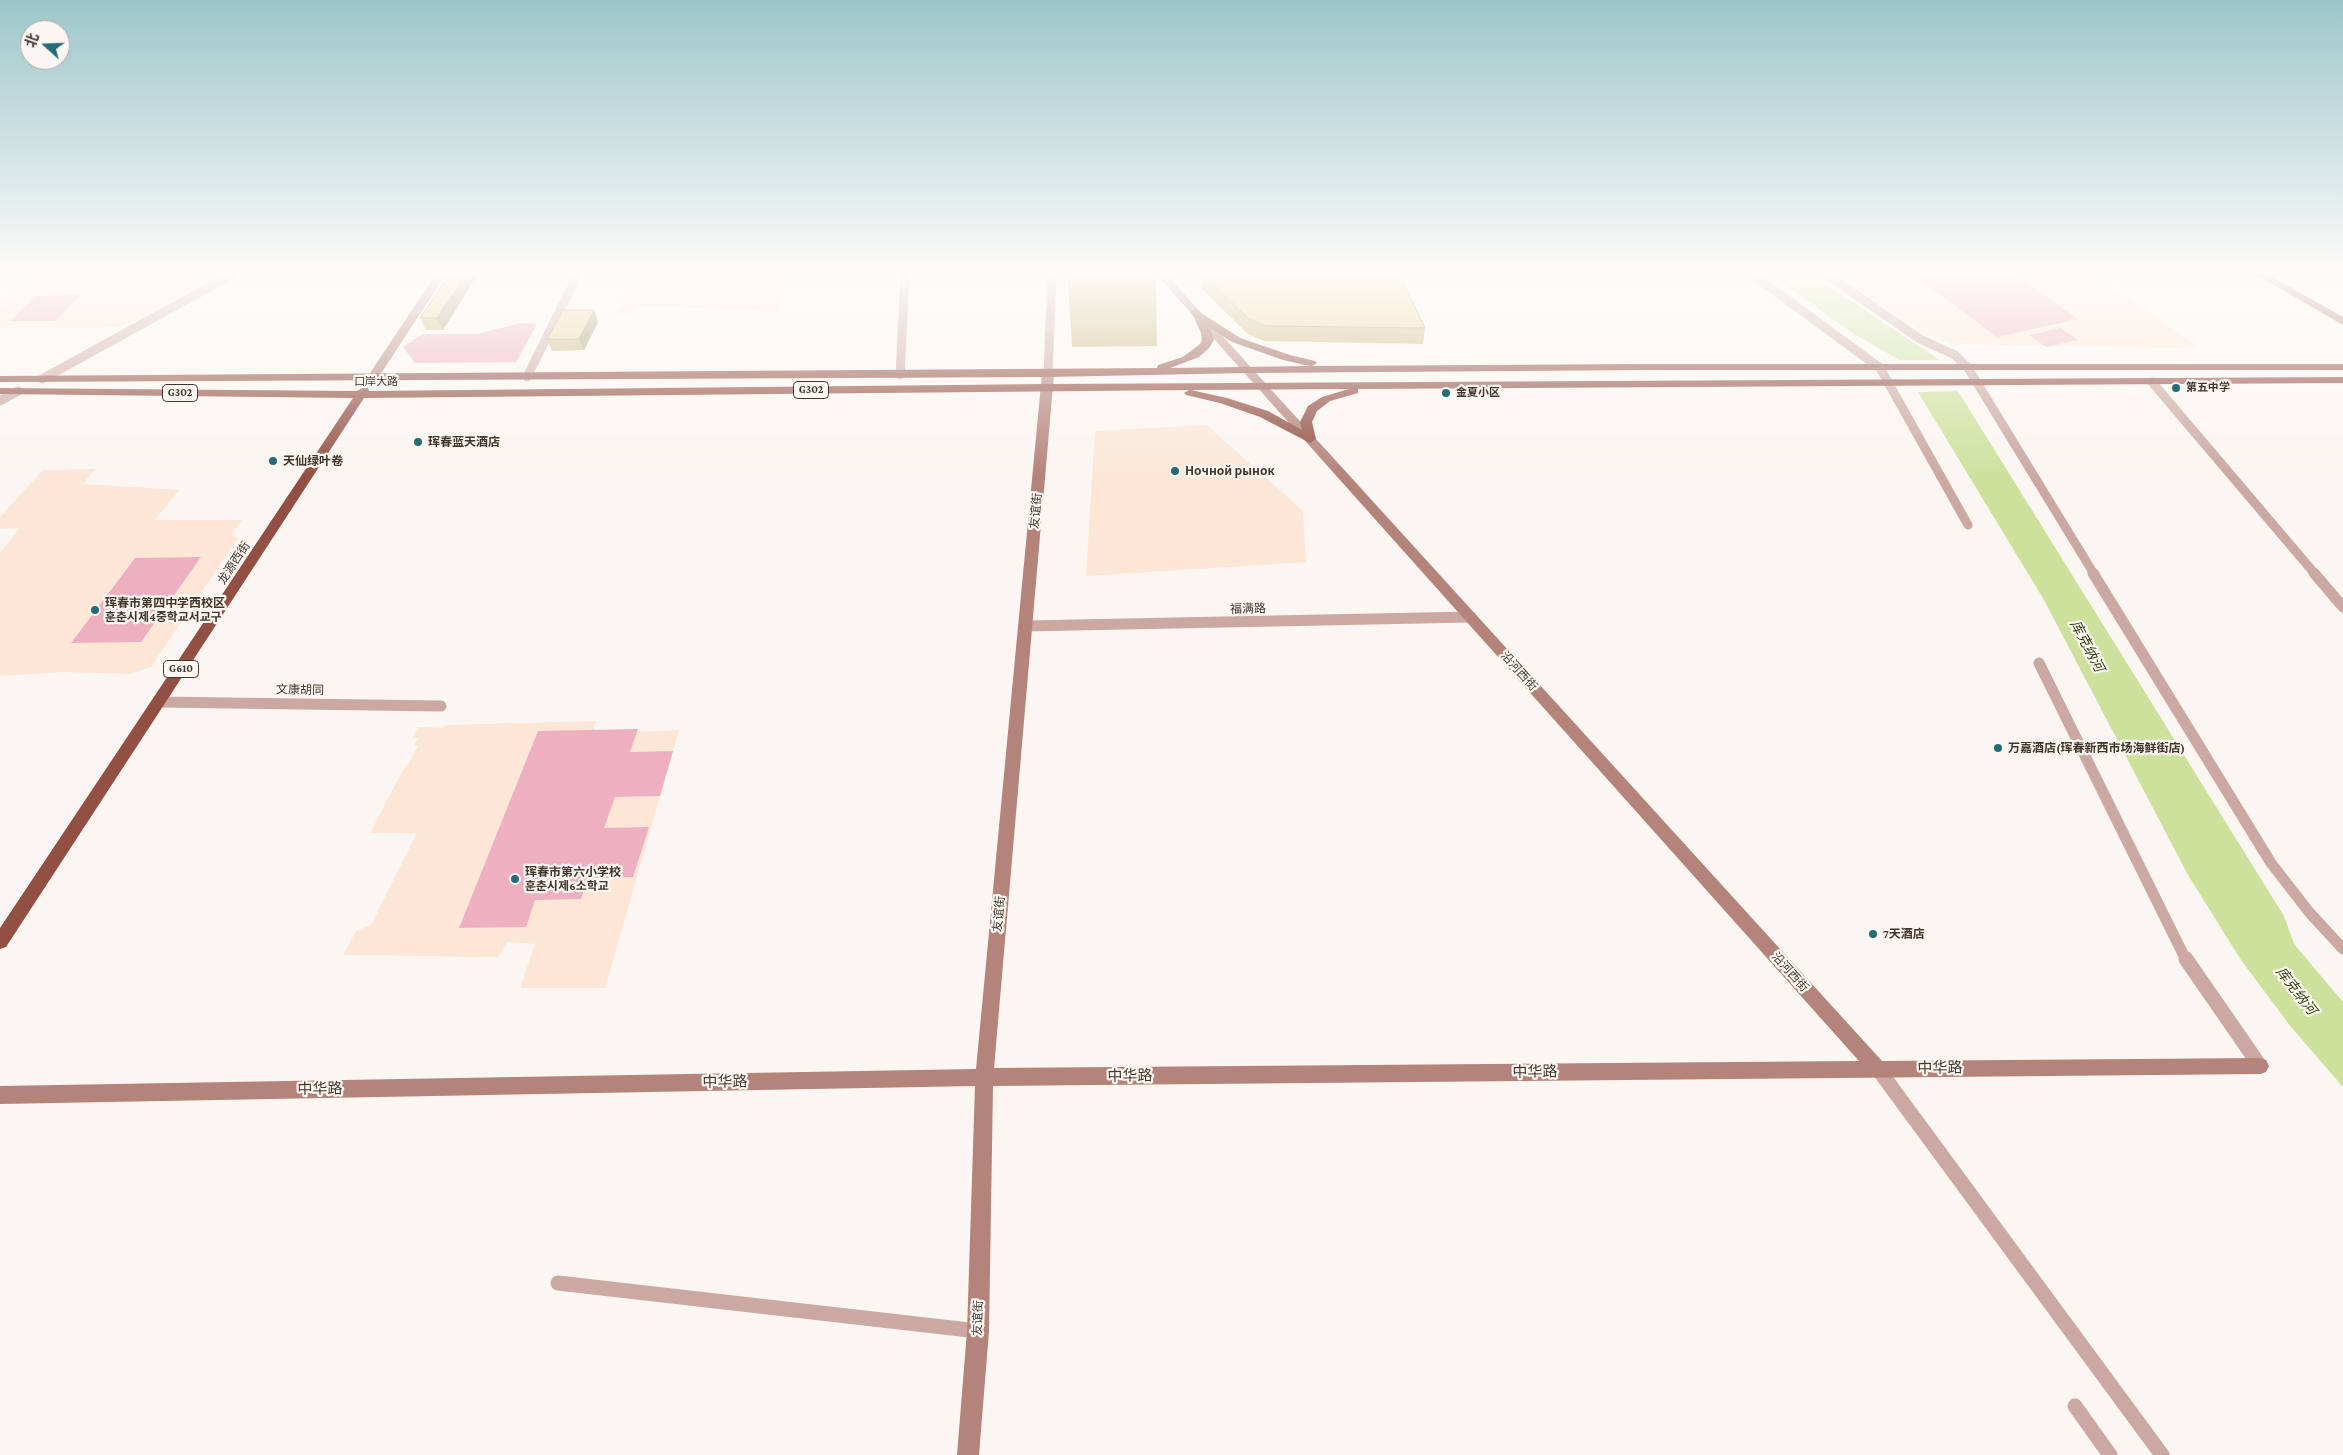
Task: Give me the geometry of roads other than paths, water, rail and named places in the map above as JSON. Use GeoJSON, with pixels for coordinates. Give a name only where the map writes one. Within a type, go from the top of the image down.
{"type":"FeatureCollection","features":[{"type":"Feature","properties":{"kind":"highway"},"geometry":{"type":"LineString","coordinates":[[1138,373],[1187,360],[1200,351],[1207,342]]}},
{"type":"Feature","properties":{"kind":"highway"},"geometry":{"type":"LineString","coordinates":[[1241,342],[1279,356],[1310,363],[1369,369]]}},
{"type":"Feature","properties":{"kind":"highway","name":"口岸大路"},"geometry":{"type":"LineString","coordinates":[[0,391],[360,395],[1048,381],[1138,373],[1247,370],[2343,367]]}},
{"type":"Feature","properties":{"kind":"highway","name":"口岸大路"},"geometry":{"type":"LineString","coordinates":[[0,379],[900,374],[1144,387],[2343,380]]}},
{"type":"Feature","properties":{"kind":"highway","name":"龙源西街"},"geometry":{"type":"LineString","coordinates":[[0,942],[374,376]]}},
{"type":"Feature","properties":{"kind":"highway"},"geometry":{"type":"LineString","coordinates":[[1310,439],[1306,422],[1308,415],[1319,402],[1326,398],[1375,385]]}},
{"type":"Feature","properties":{"kind":"highway"},"geometry":{"type":"LineString","coordinates":[[1144,387],[1223,400],[1264,414],[1310,439]]}},
{"type":"Feature","properties":{"kind":"street"},"geometry":{"type":"LineString","coordinates":[[42,379],[109,342]]}},
{"type":"Feature","properties":{"kind":"street","name":"龙源西街"},"geometry":{"type":"LineString","coordinates":[[374,376],[396,342]]}},
{"type":"Feature","properties":{"kind":"street"},"geometry":{"type":"LineString","coordinates":[[527,376],[544,342]]}},
{"type":"Feature","properties":{"kind":"street"},"geometry":{"type":"LineString","coordinates":[[900,374],[902,342]]}},
{"type":"Feature","properties":{"kind":"street"},"geometry":{"type":"LineString","coordinates":[[1048,381],[1049,342]]}},
{"type":"Feature","properties":{"kind":"street","name":"沿河西街"},"geometry":{"type":"LineString","coordinates":[[1222,342],[1261,386],[1275,398],[1878,1069]]}},
{"type":"Feature","properties":{"kind":"street"},"geometry":{"type":"LineString","coordinates":[[1844,342],[1880,368],[1968,525]]}},
{"type":"Feature","properties":{"kind":"street"},"geometry":{"type":"LineString","coordinates":[[1926,342],[1955,355],[2271,863],[2309,912],[2343,949]]}},
{"type":"Feature","properties":{"kind":"street","name":"友谊街"},"geometry":{"type":"LineString","coordinates":[[968,1455],[978,1331],[984,1077],[1048,381]]}},
{"type":"Feature","properties":{"kind":"street"},"geometry":{"type":"LineString","coordinates":[[2152,382],[2343,606]]}},
{"type":"Feature","properties":{"kind":"street"},"geometry":{"type":"LineString","coordinates":[[0,401],[18,391]]}},
{"type":"Feature","properties":{"kind":"street","name":"福满路"},"geometry":{"type":"LineString","coordinates":[[1026,626],[1471,617]]}},
{"type":"Feature","properties":{"kind":"street"},"geometry":{"type":"LineString","coordinates":[[2039,663],[2186,961],[2260,1066]]}},
{"type":"Feature","properties":{"kind":"street","name":"文康胡同"},"geometry":{"type":"LineString","coordinates":[[159,702],[441,706]]}},
{"type":"Feature","properties":{"kind":"street","name":"中华路"},"geometry":{"type":"LineString","coordinates":[[0,1095],[984,1077],[2260,1066]]}},
{"type":"Feature","properties":{"kind":"street"},"geometry":{"type":"LineString","coordinates":[[1878,1069],[2162,1455]]}},
{"type":"Feature","properties":{"kind":"street"},"geometry":{"type":"LineString","coordinates":[[558,1283],[978,1331]]}},
{"type":"Feature","properties":{"kind":"street"},"geometry":{"type":"LineString","coordinates":[[2075,1406],[2110,1455]]}},
{"type":"Feature","properties":{"kind":"water","name":"库克纳河"},"geometry":{"type":"Polygon","coordinates":[[[1868,342],[1912,342],[1938,359],[2284,916],[2294,944],[2343,1002],[2343,1087],[2291,1027],[2241,960],[2188,875],[2044,600],[1898,359],[1868,342]]]}},
{"type":"Feature","properties":{"kind":"place","name":"第五中学"},"geometry":{"type":"Point","coordinates":[2176,388]}},
{"type":"Feature","properties":{"kind":"place","name":"金夏小区"},"geometry":{"type":"Point","coordinates":[1446,393]}},
{"type":"Feature","properties":{"kind":"place","name":"珲春蓝天酒店"},"geometry":{"type":"Point","coordinates":[418,442]}},
{"type":"Feature","properties":{"kind":"place","name":"天仙绿叶卷"},"geometry":{"type":"Point","coordinates":[273,461]}},
{"type":"Feature","properties":{"kind":"place","name":"Ночной рынок"},"geometry":{"type":"Point","coordinates":[1175,471]}},
{"type":"Feature","properties":{"kind":"place","name":"珲春市第四中学西校区 훈춘시제4중학교서교구"},"geometry":{"type":"Point","coordinates":[95,610]}},
{"type":"Feature","properties":{"kind":"place","name":"万嘉酒店(珲春新西市场海鲜街店)"},"geometry":{"type":"Point","coordinates":[1998,748]}},
{"type":"Feature","properties":{"kind":"place","name":"珲春市第六小学校 훈춘시제6소학교"},"geometry":{"type":"Point","coordinates":[515,879]}},
{"type":"Feature","properties":{"kind":"place","name":"7天酒店"},"geometry":{"type":"Point","coordinates":[1873,934]}}]}
